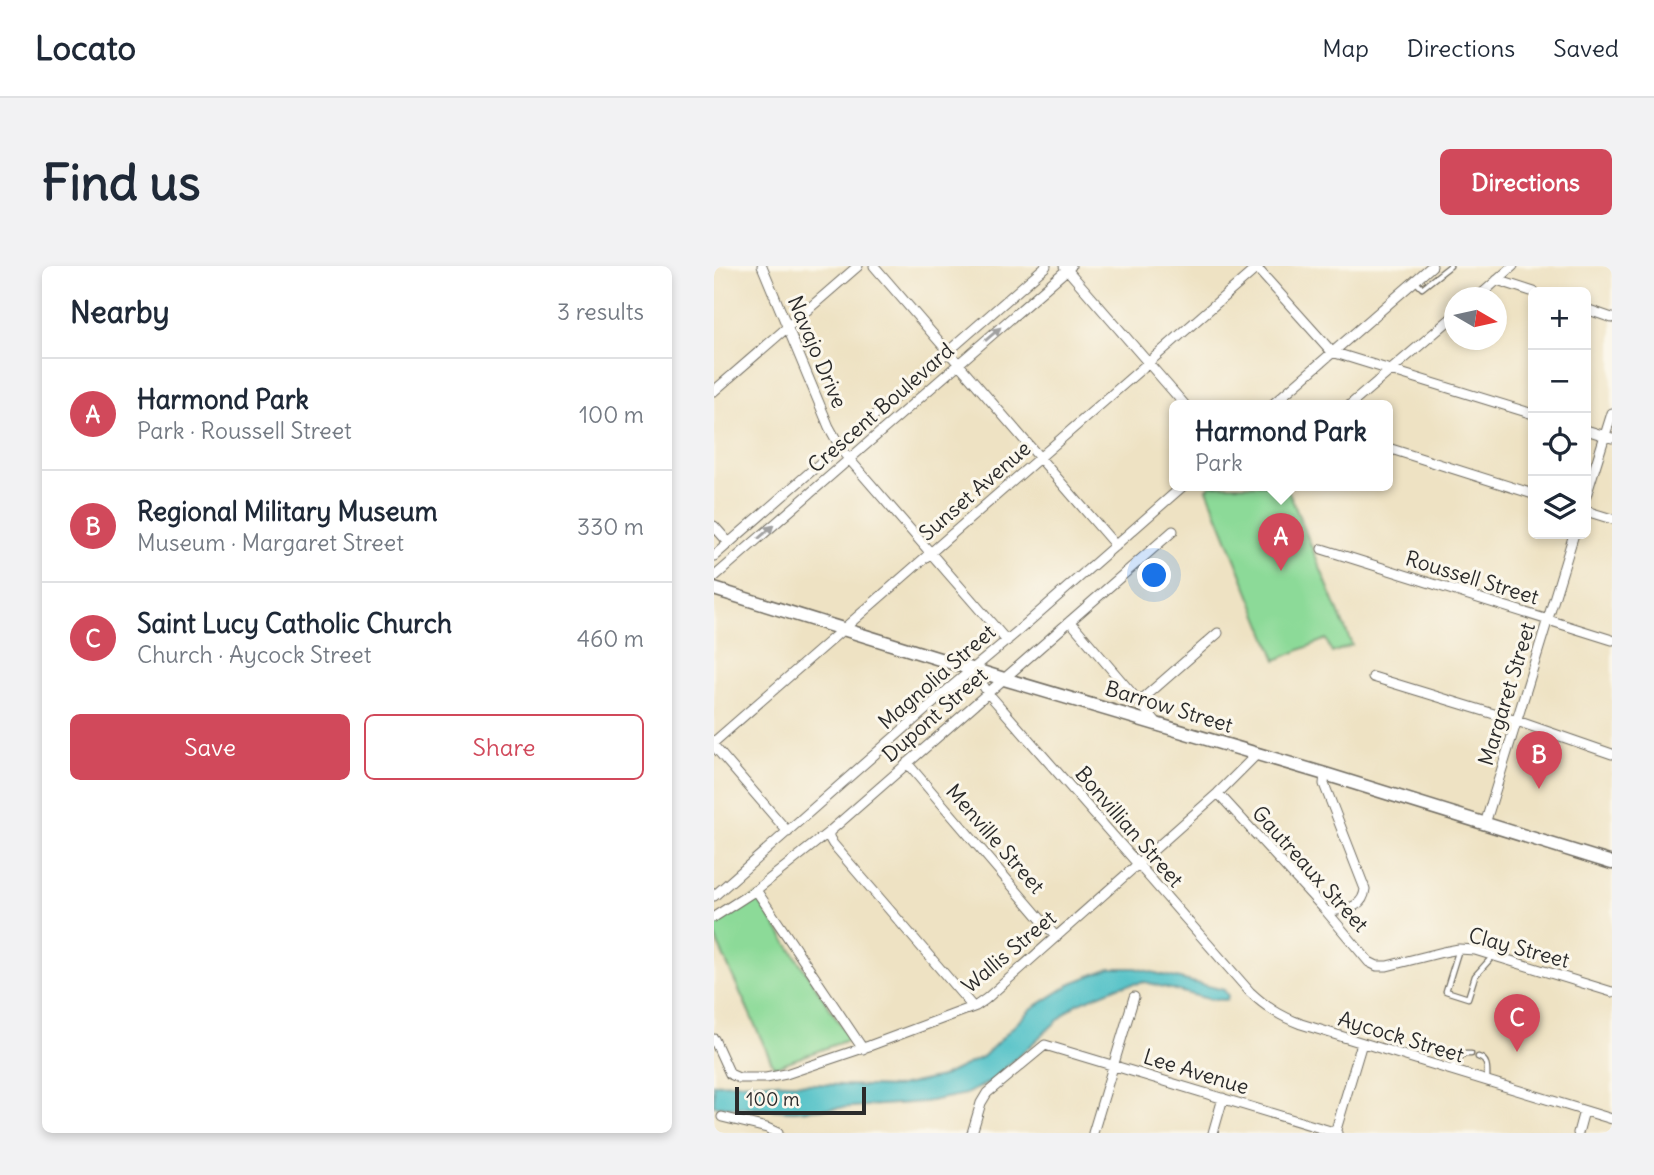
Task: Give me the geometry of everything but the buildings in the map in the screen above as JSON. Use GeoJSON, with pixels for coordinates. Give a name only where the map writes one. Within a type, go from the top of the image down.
{"type":"FeatureCollection","features":[{"type":"Feature","properties":{"kind":"main road","name":"Barrow Street"},"geometry":{"type":"LineString","coordinates":[[714,589],[1612,863]]}},
{"type":"Feature","properties":{"kind":"street","name":"Navajo Drive"},"geometry":{"type":"LineString","coordinates":[[762,266],[839,446],[1007,641]]}},
{"type":"Feature","properties":{"kind":"street"},"geometry":{"type":"LineString","coordinates":[[714,391],[858,266]]}},
{"type":"Feature","properties":{"kind":"street"},"geometry":{"type":"LineString","coordinates":[[874,266],[1116,546]]}},
{"type":"Feature","properties":{"kind":"street","name":"Crescent Boulevard"},"geometry":{"type":"LineString","coordinates":[[714,556],[1046,266]]}},
{"type":"Feature","properties":{"kind":"street"},"geometry":{"type":"LineString","coordinates":[[1278,400],[1433,266]]}},
{"type":"Feature","properties":{"kind":"street"},"geometry":{"type":"LineString","coordinates":[[1489,287],[1513,266]]}},
{"type":"Feature","properties":{"kind":"street"},"geometry":{"type":"LineString","coordinates":[[1067,267],[1181,400]]}},
{"type":"Feature","properties":{"kind":"street","name":"Crescent Boulevard"},"geometry":{"type":"LineString","coordinates":[[714,577],[1067,267]]}},
{"type":"Feature","properties":{"kind":"street"},"geometry":{"type":"LineString","coordinates":[[1257,267],[1332,352],[1530,413]]}},
{"type":"Feature","properties":{"kind":"street","name":"Sunset Avenue"},"geometry":{"type":"LineString","coordinates":[[714,744],[1257,267]]}},
{"type":"Feature","properties":{"kind":"street"},"geometry":{"type":"LineString","coordinates":[[1497,280],[1528,290]]}},
{"type":"Feature","properties":{"kind":"street"},"geometry":{"type":"LineString","coordinates":[[1591,311],[1612,318]]}},
{"type":"Feature","properties":{"kind":"street"},"geometry":{"type":"LineString","coordinates":[[1356,400],[1444,325]]}},
{"type":"Feature","properties":{"kind":"street"},"geometry":{"type":"LineString","coordinates":[[1591,483],[1608,437],[1612,413]]}},
{"type":"Feature","properties":{"kind":"street"},"geometry":{"type":"LineString","coordinates":[[1591,432],[1608,437]]}},
{"type":"Feature","properties":{"kind":"street"},"geometry":{"type":"LineString","coordinates":[[1393,450],[1528,493]]}},
{"type":"Feature","properties":{"kind":"street","name":"Magnolia Street"},"geometry":{"type":"LineString","coordinates":[[714,896],[1177,491]]}},
{"type":"Feature","properties":{"kind":"street"},"geometry":{"type":"LineString","coordinates":[[1591,513],[1612,519]]}},
{"type":"Feature","properties":{"kind":"street"},"geometry":{"type":"LineString","coordinates":[[714,526],[729,543]]}},
{"type":"Feature","properties":{"kind":"street","name":"Dupont Street"},"geometry":{"type":"LineString","coordinates":[[714,917],[756,890],[829,832],[1173,531]]}},
{"type":"Feature","properties":{"kind":"street","name":"Margaret Street"},"geometry":{"type":"LineString","coordinates":[[1485,824],[1572,539]]}},
{"type":"Feature","properties":{"kind":"street","name":"Roussell Street"},"geometry":{"type":"LineString","coordinates":[[1322,549],[1612,640]]}},
{"type":"Feature","properties":{"kind":"street"},"geometry":{"type":"LineString","coordinates":[[1070,621],[1158,724]]}},
{"type":"Feature","properties":{"kind":"street"},"geometry":{"type":"LineString","coordinates":[[1139,702],[1218,633]]}},
{"type":"Feature","properties":{"kind":"street","name":"Bonvillian Street"},"geometry":{"type":"LineString","coordinates":[[973,669],[988,692],[1263,1005]]}},
{"type":"Feature","properties":{"kind":"street"},"geometry":{"type":"LineString","coordinates":[[1373,677],[1517,721],[1612,754]]}},
{"type":"Feature","properties":{"kind":"street"},"geometry":{"type":"LineString","coordinates":[[714,744],[788,832]]}},
{"type":"Feature","properties":{"kind":"street","name":"Wallis Street"},"geometry":{"type":"LineString","coordinates":[[714,1039],[730,1074],[736,1077],[766,1078],[863,1049],[973,1007],[986,999],[1219,793],[1257,754]]}},
{"type":"Feature","properties":{"kind":"street","name":"Menville Street"},"geometry":{"type":"LineString","coordinates":[[907,763],[1056,937]]}},
{"type":"Feature","properties":{"kind":"street"},"geometry":{"type":"LineString","coordinates":[[1325,774],[1324,785],[1365,889],[1364,898],[1359,905],[1327,912]]}},
{"type":"Feature","properties":{"kind":"street","name":"Gautreaux Street"},"geometry":{"type":"LineString","coordinates":[[1219,793],[1327,912],[1363,956],[1377,967]]}},
{"type":"Feature","properties":{"kind":"street"},"geometry":{"type":"LineString","coordinates":[[829,832],[834,845],[973,1007]]}},
{"type":"Feature","properties":{"kind":"street"},"geometry":{"type":"LineString","coordinates":[[756,890],[863,1049]]}},
{"type":"Feature","properties":{"kind":"street","name":"Clay Street"},"geometry":{"type":"LineString","coordinates":[[1377,967],[1459,949],[1475,950],[1612,992]]}},
{"type":"Feature","properties":{"kind":"street"},"geometry":{"type":"LineString","coordinates":[[1093,1133],[1134,997]]}},
{"type":"Feature","properties":{"kind":"street","name":"Aycock Street"},"geometry":{"type":"LineString","coordinates":[[1263,1005],[1285,1018],[1612,1119]]}},
{"type":"Feature","properties":{"kind":"street"},"geometry":{"type":"LineString","coordinates":[[1336,1133],[1362,1043]]}},
{"type":"Feature","properties":{"kind":"street","name":"Lee Avenue"},"geometry":{"type":"LineString","coordinates":[[972,1133],[981,1103],[987,1093],[1045,1045],[1336,1133]]}},
{"type":"Feature","properties":{"kind":"street"},"geometry":{"type":"LineString","coordinates":[[1213,1133],[1223,1098]]}},
{"type":"Feature","properties":{"kind":"street"},"geometry":{"type":"LineString","coordinates":[[1578,1133],[1584,1111]]}},
{"type":"Feature","properties":{"kind":"street"},"geometry":{"type":"LineString","coordinates":[[722,1116],[778,1133]]}},
{"type":"Feature","properties":{"kind":"lane"},"geometry":{"type":"LineString","coordinates":[[1415,281],[1422,288],[1450,266]]}},
{"type":"Feature","properties":{"kind":"lane"},"geometry":{"type":"LineString","coordinates":[[1459,949],[1446,991],[1468,998],[1475,976],[1493,956]]}},
{"type":"Feature","properties":{"kind":"lane"},"geometry":{"type":"LineString","coordinates":[[1449,1070],[1464,1054],[1471,1054]]}},
{"type":"Feature","properties":{"kind":"lane"},"geometry":{"type":"LineString","coordinates":[[1478,1057],[1486,1062],[1487,1081]]}},
{"type":"Feature","properties":{"kind":"green space"},"geometry":{"type":"Polygon","coordinates":[[[1208,491],[1288,491],[1352,645],[1332,653],[1326,639],[1276,660],[1208,491]]]}},
{"type":"Feature","properties":{"kind":"green space"},"geometry":{"type":"Polygon","coordinates":[[[756,896],[850,1039],[774,1067],[714,935],[714,924],[756,896]]]}},
{"type":"Feature","properties":{"kind":"water"},"geometry":{"type":"Polygon","coordinates":[[[1110,968],[1135,968],[1224,990],[1228,996],[1227,1000],[1208,999],[1145,982],[1120,986],[1076,1004],[990,1082],[966,1094],[925,1102],[793,1111],[714,1106],[714,1084],[761,1082],[895,1087],[941,1077],[984,1056],[1031,1009],[1074,982],[1110,968]]]}},
{"type":"Feature","properties":{"kind":"place","name":"Harmond Park"},"geometry":{"type":"Point","coordinates":[1281,571]}},
{"type":"Feature","properties":{"kind":"place","name":"Regional Military Museum"},"geometry":{"type":"Point","coordinates":[1539,789]}},
{"type":"Feature","properties":{"kind":"place","name":"Saint Lucy Catholic Church"},"geometry":{"type":"Point","coordinates":[1517,1052]}}]}
